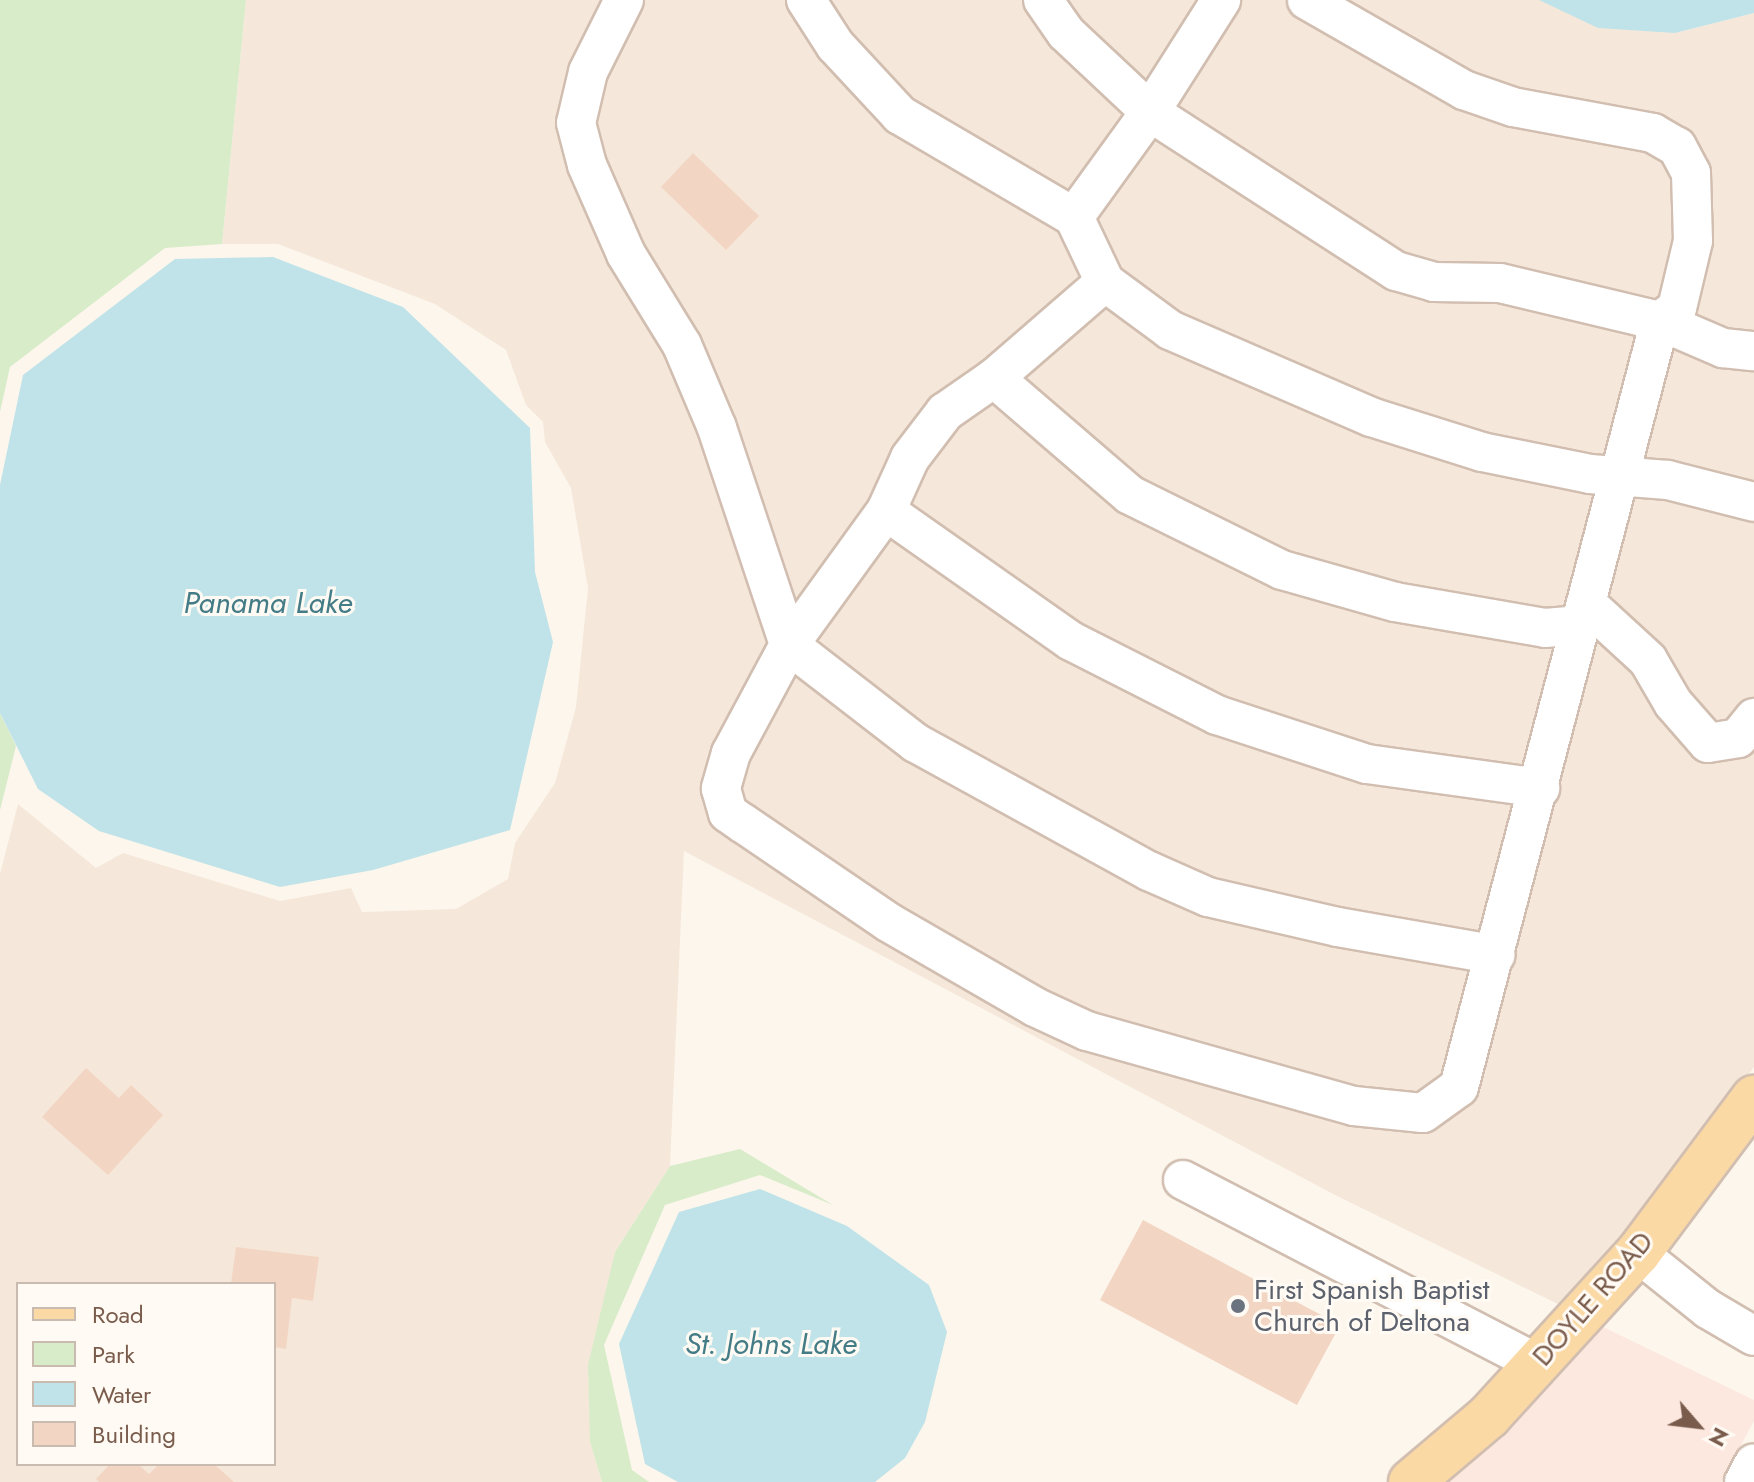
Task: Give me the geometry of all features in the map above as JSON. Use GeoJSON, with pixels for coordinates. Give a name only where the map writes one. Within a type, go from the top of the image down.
{"type":"FeatureCollection","features":[{"type":"Feature","properties":{"kind":"main road","name":"DOYLE ROAD"},"geometry":{"type":"LineString","coordinates":[[1411,1482],[1489,1416],[1638,1253],[1754,1098]]}},
{"type":"Feature","properties":{"kind":"street"},"geometry":{"type":"LineString","coordinates":[[624,0],[588,72],[576,123],[587,165],[626,254],[682,345],[717,428],[789,645],[916,743],[1149,871],[1208,897],[1496,955]]}},
{"type":"Feature","properties":{"kind":"street"},"geometry":{"type":"LineString","coordinates":[[806,0],[835,45],[900,115],[1074,217],[1105,282],[1170,330],[1371,417],[1482,452],[1618,476],[1668,480],[1754,502]]}},
{"type":"Feature","properties":{"kind":"street"},"geometry":{"type":"LineString","coordinates":[[1043,0],[1066,33],[1150,112],[1396,271],[1434,282],[1500,283],[1660,321],[1723,348],[1754,351]]}},
{"type":"Feature","properties":{"kind":"street"},"geometry":{"type":"LineString","coordinates":[[1074,217],[1150,112],[1221,0]]}},
{"type":"Feature","properties":{"kind":"street"},"geometry":{"type":"LineString","coordinates":[[1105,282],[994,378],[945,412],[910,458],[886,511],[789,645],[731,753],[721,789],[728,813],[888,922],[1035,1007],[1087,1031],[1354,1106],[1423,1113],[1459,1087],[1540,788],[1660,321],[1677,308],[1693,241],[1691,173],[1677,147],[1653,133],[1513,107],[1464,90],[1307,0]]}},
{"type":"Feature","properties":{"kind":"street"},"geometry":{"type":"LineString","coordinates":[[994,378],[1130,495],[1282,570],[1344,591],[1545,628],[1583,614]]}},
{"type":"Feature","properties":{"kind":"street"},"geometry":{"type":"LineString","coordinates":[[886,511],[1071,641],[1217,715],[1367,764],[1540,788]]}},
{"type":"Feature","properties":{"kind":"street"},"geometry":{"type":"LineString","coordinates":[[1583,614],[1648,660],[1673,703],[1708,743],[1738,738],[1754,718]]}},
{"type":"Feature","properties":{"kind":"street"},"geometry":{"type":"LineString","coordinates":[[1183,1180],[1536,1363]]}},
{"type":"Feature","properties":{"kind":"street"},"geometry":{"type":"LineString","coordinates":[[1638,1253],[1708,1309],[1754,1336]]}},
{"type":"Feature","properties":{"kind":"street"},"geometry":{"type":"LineString","coordinates":[[1744,1482],[1754,1463]]}},
{"type":"Feature","properties":{"kind":"shaded area"},"geometry":{"type":"Polygon","coordinates":[[[246,0],[1539,0],[1675,33],[1754,13],[1754,1067],[1623,1242],[1564,1307],[1337,1196],[684,851],[670,1166],[615,1252],[590,1442],[602,1482],[0,1482],[0,874],[18,804],[96,868],[123,853],[280,901],[351,888],[362,912],[456,909],[508,879],[515,843],[555,783],[576,707],[588,588],[571,488],[545,442],[543,422],[526,405],[506,350],[435,304],[278,244],[222,244],[246,0]]]}},
{"type":"Feature","properties":{"kind":"shaded area"},"geometry":{"type":"Polygon","coordinates":[[[1597,1324],[1754,1400],[1754,1421],[1721,1482],[1441,1482],[1597,1324]]]}},
{"type":"Feature","properties":{"kind":"green space"},"geometry":{"type":"Polygon","coordinates":[[[0,0],[246,0],[222,244],[165,248],[10,367],[0,412],[0,0]]]}},
{"type":"Feature","properties":{"kind":"green space"},"geometry":{"type":"Polygon","coordinates":[[[0,713],[16,746],[0,810],[0,713]]]}},
{"type":"Feature","properties":{"kind":"green space"},"geometry":{"type":"Polygon","coordinates":[[[740,1149],[833,1205],[760,1175],[665,1205],[604,1345],[632,1470],[649,1482],[602,1482],[590,1442],[588,1365],[615,1252],[670,1166],[740,1149]]]}},
{"type":"Feature","properties":{"kind":"water"},"geometry":{"type":"Polygon","coordinates":[[[1539,0],[1754,0],[1754,13],[1675,33],[1598,28],[1539,0]]]}},
{"type":"Feature","properties":{"kind":"water","name":"Panama Lake"},"geometry":{"type":"Polygon","coordinates":[[[273,257],[403,307],[530,428],[535,572],[553,642],[510,830],[373,870],[280,887],[99,831],[38,789],[0,713],[0,485],[23,375],[175,259],[273,257]]]}},
{"type":"Feature","properties":{"kind":"water","name":"St. Johns Lake"},"geometry":{"type":"Polygon","coordinates":[[[760,1189],[847,1226],[929,1285],[947,1332],[925,1422],[905,1458],[875,1482],[678,1482],[645,1464],[619,1344],[679,1212],[760,1189]]]}},
{"type":"Feature","properties":{"kind":"building"},"geometry":{"type":"Polygon","coordinates":[[[693,153],[759,216],[726,250],[661,187],[693,153]]]}},
{"type":"Feature","properties":{"kind":"building"},"geometry":{"type":"Polygon","coordinates":[[[86,1068],[119,1098],[131,1085],[163,1115],[108,1175],[42,1117],[86,1068]]]}},
{"type":"Feature","properties":{"kind":"building"},"geometry":{"type":"Polygon","coordinates":[[[1143,1220],[1340,1325],[1297,1405],[1100,1300],[1143,1220]]]}},
{"type":"Feature","properties":{"kind":"building"},"geometry":{"type":"Polygon","coordinates":[[[236,1247],[319,1257],[313,1301],[292,1298],[286,1349],[276,1347],[276,1282],[231,1282],[236,1247]]]}},
{"type":"Feature","properties":{"kind":"building"},"geometry":{"type":"Polygon","coordinates":[[[108,1466],[140,1466],[149,1474],[157,1466],[216,1466],[234,1482],[99,1482],[96,1479],[108,1466]]]}},
{"type":"Feature","properties":{"kind":"place","name":"First Spanish Baptist Church of Deltona"},"geometry":{"type":"Point","coordinates":[1238,1306]}}]}
